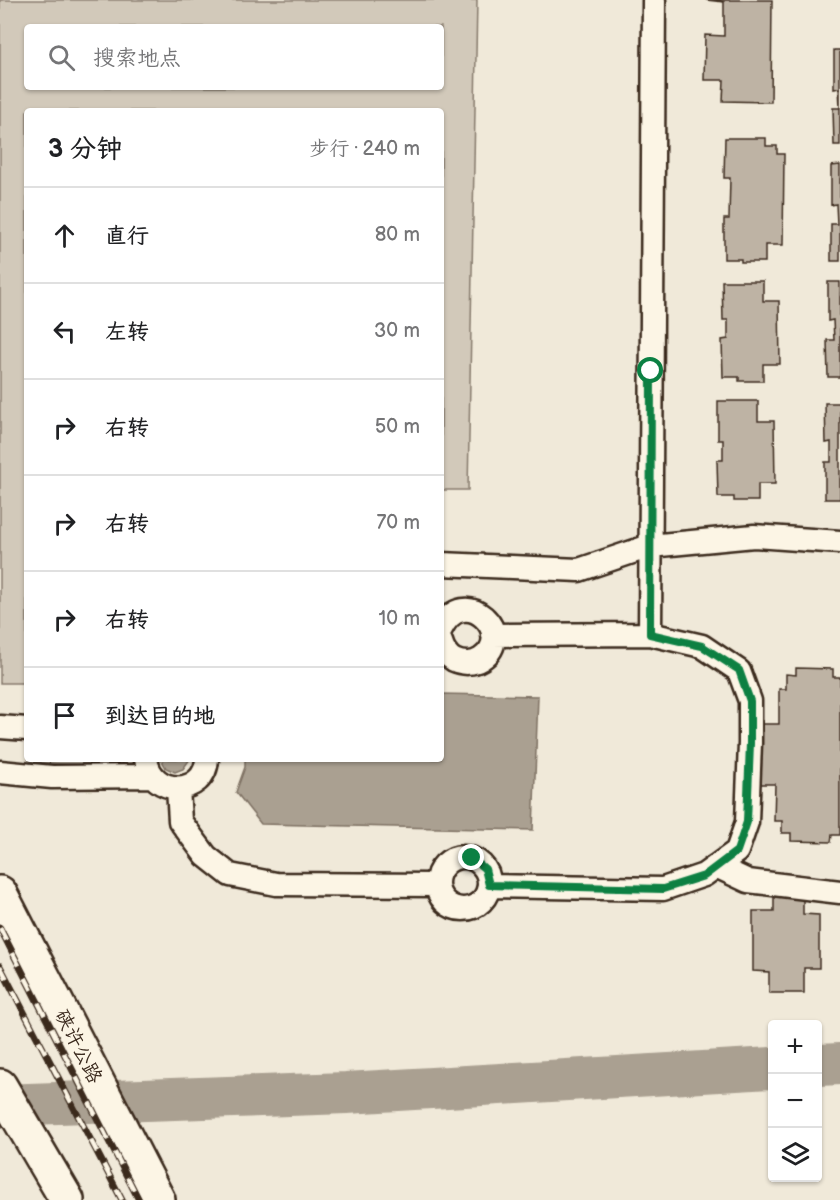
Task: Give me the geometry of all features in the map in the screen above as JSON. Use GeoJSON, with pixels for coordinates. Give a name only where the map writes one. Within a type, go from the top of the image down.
{"type":"FeatureCollection","features":[{"type":"Feature","properties":{"kind":"highway","name":"硖许公路"},"geometry":{"type":"LineString","coordinates":[[0,893],[153,1189]]}},
{"type":"Feature","properties":{"kind":"highway"},"geometry":{"type":"LineString","coordinates":[[0,1086],[67,1200]]}},
{"type":"Feature","properties":{"kind":"lane"},"geometry":{"type":"LineString","coordinates":[[650,634],[654,0]]}},
{"type":"Feature","properties":{"kind":"lane"},"geometry":{"type":"LineString","coordinates":[[444,564],[579,570],[650,546],[754,536],[840,542]]}},
{"type":"Feature","properties":{"kind":"lane"},"geometry":{"type":"LineString","coordinates":[[444,625],[451,615],[467,610],[483,615],[489,622],[493,635],[491,647],[486,654],[471,663],[454,660],[444,648]]}},
{"type":"Feature","properties":{"kind":"lane"},"geometry":{"type":"LineString","coordinates":[[489,885],[663,889],[704,876],[737,851],[747,822],[750,701],[739,670],[702,646],[650,634],[493,635]]}},
{"type":"Feature","properties":{"kind":"lane"},"geometry":{"type":"LineString","coordinates":[[0,727],[24,729]]}},
{"type":"Feature","properties":{"kind":"lane"},"geometry":{"type":"LineString","coordinates":[[0,772],[52,777],[149,767],[159,783],[178,788],[197,781],[203,773],[206,762]]}},
{"type":"Feature","properties":{"kind":"lane"},"geometry":{"type":"LineString","coordinates":[[178,788],[180,821],[206,856],[230,875],[276,884],[436,885]]}},
{"type":"Feature","properties":{"kind":"lane"},"geometry":{"type":"LineString","coordinates":[[463,857],[472,858],[485,869],[489,885],[482,902],[467,910],[458,910],[443,901],[436,885],[441,868],[455,858],[463,857]]}},
{"type":"Feature","properties":{"kind":"lane"},"geometry":{"type":"LineString","coordinates":[[716,866],[748,881],[840,892]]}},
{"type":"Feature","properties":{"kind":"shaded area"},"geometry":{"type":"Polygon","coordinates":[[[0,0],[477,0],[468,490],[444,490],[444,108],[24,108],[24,683],[0,683],[0,0]]]}},
{"type":"Feature","properties":{"kind":"shaded area"},"geometry":{"type":"Polygon","coordinates":[[[444,694],[538,696],[533,830],[261,824],[236,792],[245,762],[444,762],[444,694]]]}},
{"type":"Feature","properties":{"kind":"shaded area"},"geometry":{"type":"Polygon","coordinates":[[[121,762],[120,765],[115,766],[42,763],[121,762]]]}},
{"type":"Feature","properties":{"kind":"shaded area"},"geometry":{"type":"Polygon","coordinates":[[[163,762],[188,762],[183,769],[175,772],[166,768],[163,762]]]}},
{"type":"Feature","properties":{"kind":"building"},"geometry":{"type":"Polygon","coordinates":[[[706,0],[772,0],[771,102],[723,101],[724,80],[704,80],[705,35],[724,36],[724,2],[706,0]]]}},
{"type":"Feature","properties":{"kind":"building"},"geometry":{"type":"Polygon","coordinates":[[[834,50],[840,50],[840,108],[839,88],[834,89],[834,50]]]}},
{"type":"Feature","properties":{"kind":"building"},"geometry":{"type":"Polygon","coordinates":[[[833,108],[840,108],[840,145],[834,145],[833,108]]]}},
{"type":"Feature","properties":{"kind":"building"},"geometry":{"type":"Polygon","coordinates":[[[725,138],[766,138],[766,146],[777,146],[777,154],[784,154],[783,245],[765,245],[765,262],[724,259],[724,219],[729,219],[730,178],[724,178],[725,138]]]}},
{"type":"Feature","properties":{"kind":"building"},"geometry":{"type":"Polygon","coordinates":[[[840,165],[840,261],[831,261],[831,224],[837,224],[836,204],[831,205],[831,166],[840,165]]]}},
{"type":"Feature","properties":{"kind":"building"},"geometry":{"type":"Polygon","coordinates":[[[722,281],[763,281],[763,301],[779,301],[780,364],[763,364],[763,381],[739,381],[739,377],[723,377],[722,340],[728,339],[728,320],[723,320],[722,281]]]}},
{"type":"Feature","properties":{"kind":"building"},"geometry":{"type":"Polygon","coordinates":[[[828,282],[840,282],[840,377],[828,377],[827,340],[834,340],[833,320],[828,321],[828,282]]]}},
{"type":"Feature","properties":{"kind":"building"},"geometry":{"type":"Polygon","coordinates":[[[718,401],[758,401],[758,421],[774,421],[775,484],[758,484],[758,501],[734,501],[734,497],[718,497],[717,460],[723,460],[723,440],[718,440],[718,401]]]}},
{"type":"Feature","properties":{"kind":"building"},"geometry":{"type":"Polygon","coordinates":[[[825,403],[840,403],[840,499],[825,499],[825,462],[831,462],[831,442],[826,443],[825,403]]]}},
{"type":"Feature","properties":{"kind":"building"},"geometry":{"type":"Polygon","coordinates":[[[796,668],[833,669],[833,677],[840,677],[840,835],[832,835],[831,842],[791,841],[791,833],[782,833],[782,821],[774,821],[775,784],[761,784],[762,724],[779,724],[779,689],[786,689],[786,674],[796,675],[796,668]]]}},
{"type":"Feature","properties":{"kind":"building"},"geometry":{"type":"Polygon","coordinates":[[[774,894],[803,894],[803,914],[819,915],[819,968],[804,968],[804,993],[769,993],[769,972],[753,971],[753,911],[774,911],[774,894]]]}},
{"type":"Feature","properties":{"kind":"waterway"},"geometry":{"type":"LineString","coordinates":[[822,1065],[840,1064]]}},
{"type":"Feature","properties":{"kind":"waterway"},"geometry":{"type":"LineString","coordinates":[[0,1105],[346,1093],[768,1068]]}},
{"type":"Feature","properties":{"kind":"railway"},"geometry":{"type":"LineString","coordinates":[[0,928],[139,1200]]}},
{"type":"Feature","properties":{"kind":"railway"},"geometry":{"type":"LineString","coordinates":[[0,966],[122,1200]]}},
{"type":"Feature","properties":{"kind":"route"},"geometry":{"type":"LineString","coordinates":[[472,858],[485,869],[489,877],[489,885],[663,889],[704,876],[737,851],[747,822],[750,743],[750,701],[739,670],[702,646],[650,634],[651,371]]}}]}
